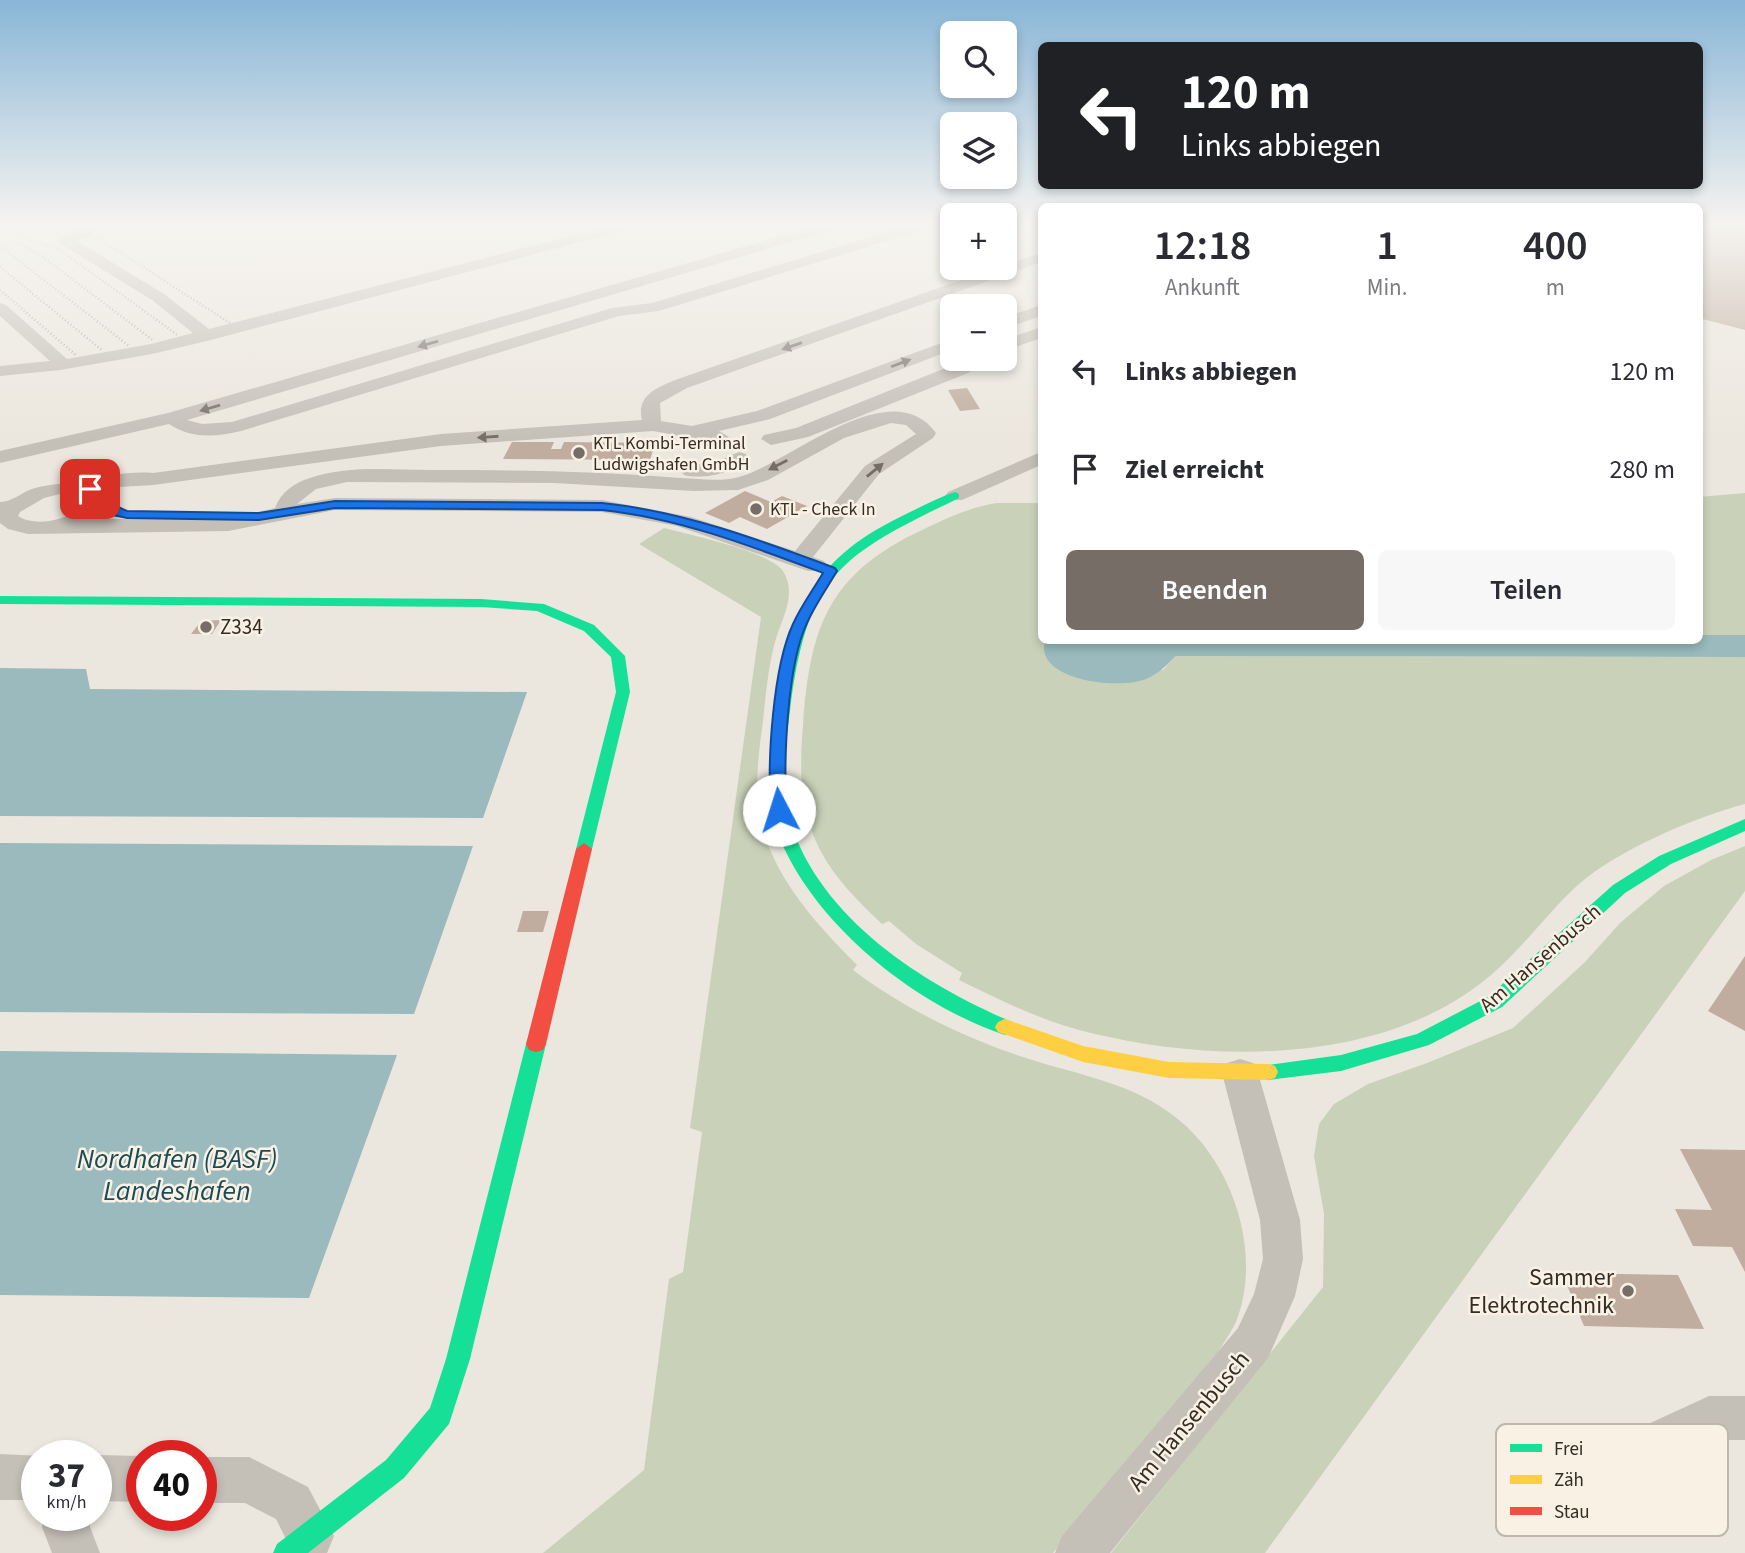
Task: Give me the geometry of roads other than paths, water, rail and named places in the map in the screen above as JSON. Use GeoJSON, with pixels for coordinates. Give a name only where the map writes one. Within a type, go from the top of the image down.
{"type":"FeatureCollection","features":[{"type":"Feature","properties":{"kind":"street"},"geometry":{"type":"LineString","coordinates":[[157,296],[206,336]]}},
{"type":"Feature","properties":{"kind":"street"},"geometry":{"type":"LineString","coordinates":[[0,371],[60,365],[152,349],[356,296]]}},
{"type":"Feature","properties":{"kind":"street"},"geometry":{"type":"LineString","coordinates":[[0,457],[172,418],[593,296]]}},
{"type":"Feature","properties":{"kind":"street"},"geometry":{"type":"LineString","coordinates":[[172,418],[186,428],[209,430],[234,427],[618,311],[653,308],[691,296]]}},
{"type":"Feature","properties":{"kind":"street"},"geometry":{"type":"LineString","coordinates":[[653,425],[648,412],[650,403],[658,395],[681,384],[929,296]]}},
{"type":"Feature","properties":{"kind":"street"},"geometry":{"type":"LineString","coordinates":[[588,298],[618,311]]}},
{"type":"Feature","properties":{"kind":"street"},"geometry":{"type":"LineString","coordinates":[[0,308],[58,357],[60,365]]}},
{"type":"Feature","properties":{"kind":"street"},"geometry":{"type":"LineString","coordinates":[[1017,319],[1038,311]]}},
{"type":"Feature","properties":{"kind":"street"},"geometry":{"type":"LineString","coordinates":[[1017,341],[1038,333]]}},
{"type":"Feature","properties":{"kind":"street"},"geometry":{"type":"LineString","coordinates":[[536,434],[562,439],[719,437],[763,428],[940,349]]}},
{"type":"Feature","properties":{"kind":"street"},"geometry":{"type":"LineString","coordinates":[[696,431],[763,428],[801,433],[957,371]]}},
{"type":"Feature","properties":{"kind":"street"},"geometry":{"type":"LineString","coordinates":[[284,512],[286,503],[299,491],[326,479],[347,476],[575,477],[627,479],[687,486],[743,484],[863,423],[900,418],[919,424],[926,433],[923,439],[872,470],[799,560]]}},
{"type":"Feature","properties":{"kind":"street"},"geometry":{"type":"LineString","coordinates":[[283,463],[296,458],[441,440],[653,425],[719,437]]}},
{"type":"Feature","properties":{"kind":"street"},"geometry":{"type":"LineString","coordinates":[[763,428],[772,448],[766,452],[739,457],[723,467],[691,471],[653,465],[283,463],[153,479],[139,478],[81,488],[60,488],[37,494],[6,508],[7,518],[16,525],[36,528],[60,525],[228,525],[335,504],[602,506],[632,509],[690,523],[741,538],[830,571]]}},
{"type":"Feature","properties":{"kind":"street"},"geometry":{"type":"LineString","coordinates":[[719,437],[713,445],[718,452],[739,457]]}},
{"type":"Feature","properties":{"kind":"street"},"geometry":{"type":"LineString","coordinates":[[955,496],[1038,459]]}},
{"type":"Feature","properties":{"kind":"street"},"geometry":{"type":"LineString","coordinates":[[60,525],[85,515],[99,503],[153,479]]}},
{"type":"Feature","properties":{"kind":"street"},"geometry":{"type":"LineString","coordinates":[[81,488],[97,493],[99,503],[112,511],[127,514],[259,517]]}},
{"type":"Feature","properties":{"kind":"street","name":"Am Hansenbusch"},"geometry":{"type":"LineString","coordinates":[[955,496],[871,539],[830,571],[800,623],[792,646],[786,675],[776,776],[779,810],[788,838],[801,866],[827,901],[849,927],[903,974],[962,1009],[1053,1045],[1110,1059],[1174,1069],[1240,1073],[1298,1070],[1384,1054],[1447,1031],[1495,1002],[1619,889],[1665,860],[1745,825]]}},
{"type":"Feature","properties":{"kind":"street"},"geometry":{"type":"LineString","coordinates":[[0,600],[481,603],[539,607],[589,628],[618,656],[623,692],[458,1359],[440,1415],[395,1469],[298,1544],[292,1503],[249,1480],[217,1480]]}},
{"type":"Feature","properties":{"kind":"street","name":"Am Hansenbusch"},"geometry":{"type":"LineString","coordinates":[[1079,1553],[1253,1343],[1274,1296],[1283,1259],[1280,1220],[1240,1073]]}},
{"type":"Feature","properties":{"kind":"street"},"geometry":{"type":"LineString","coordinates":[[1696,1424],[1709,1418],[1745,1418]]}},
{"type":"Feature","properties":{"kind":"street"},"geometry":{"type":"LineString","coordinates":[[0,1477],[21,1477]]}},
{"type":"Feature","properties":{"kind":"street"},"geometry":{"type":"LineString","coordinates":[[68,1531],[76,1553]]}},
{"type":"Feature","properties":{"kind":"water"},"geometry":{"type":"Polygon","coordinates":[[[1703,635],[1745,635],[1745,657],[1176,656],[1146,679],[1118,683],[1082,679],[1065,673],[1052,665],[1045,654],[1045,644],[1703,644],[1703,635]]]}},
{"type":"Feature","properties":{"kind":"water"},"geometry":{"type":"Polygon","coordinates":[[[0,668],[86,669],[90,689],[527,692],[483,818],[0,816],[0,668]]]}},
{"type":"Feature","properties":{"kind":"water"},"geometry":{"type":"Polygon","coordinates":[[[0,843],[473,846],[414,1014],[0,1012],[0,843]]]}},
{"type":"Feature","properties":{"kind":"water","name":"Nordhafen (BASF) Landeshafen"},"geometry":{"type":"Polygon","coordinates":[[[0,1051],[397,1055],[309,1298],[0,1295],[0,1051]]]}},
{"type":"Feature","properties":{"kind":"railway"},"geometry":{"type":"LineString","coordinates":[[8,296],[77,356]]}},
{"type":"Feature","properties":{"kind":"railway"},"geometry":{"type":"LineString","coordinates":[[36,296],[103,351]]}},
{"type":"Feature","properties":{"kind":"railway"},"geometry":{"type":"LineString","coordinates":[[65,296],[129,346]]}},
{"type":"Feature","properties":{"kind":"railway"},"geometry":{"type":"LineString","coordinates":[[95,296],[154,341]]}},
{"type":"Feature","properties":{"kind":"railway"},"geometry":{"type":"LineString","coordinates":[[124,296],[179,336]]}},
{"type":"Feature","properties":{"kind":"railway"},"geometry":{"type":"LineString","coordinates":[[189,296],[230,323]]}},
{"type":"Feature","properties":{"kind":"place","name":"KTL Kombi-Terminal Ludwigshafen GmbH"},"geometry":{"type":"Point","coordinates":[579,453]}},
{"type":"Feature","properties":{"kind":"place","name":"KTL - Check In"},"geometry":{"type":"Point","coordinates":[756,509]}},
{"type":"Feature","properties":{"kind":"place","name":"Z334"},"geometry":{"type":"Point","coordinates":[206,627]}},
{"type":"Feature","properties":{"kind":"place","name":"Sammer Elektrotechnik"},"geometry":{"type":"Point","coordinates":[1628,1291]}}]}
